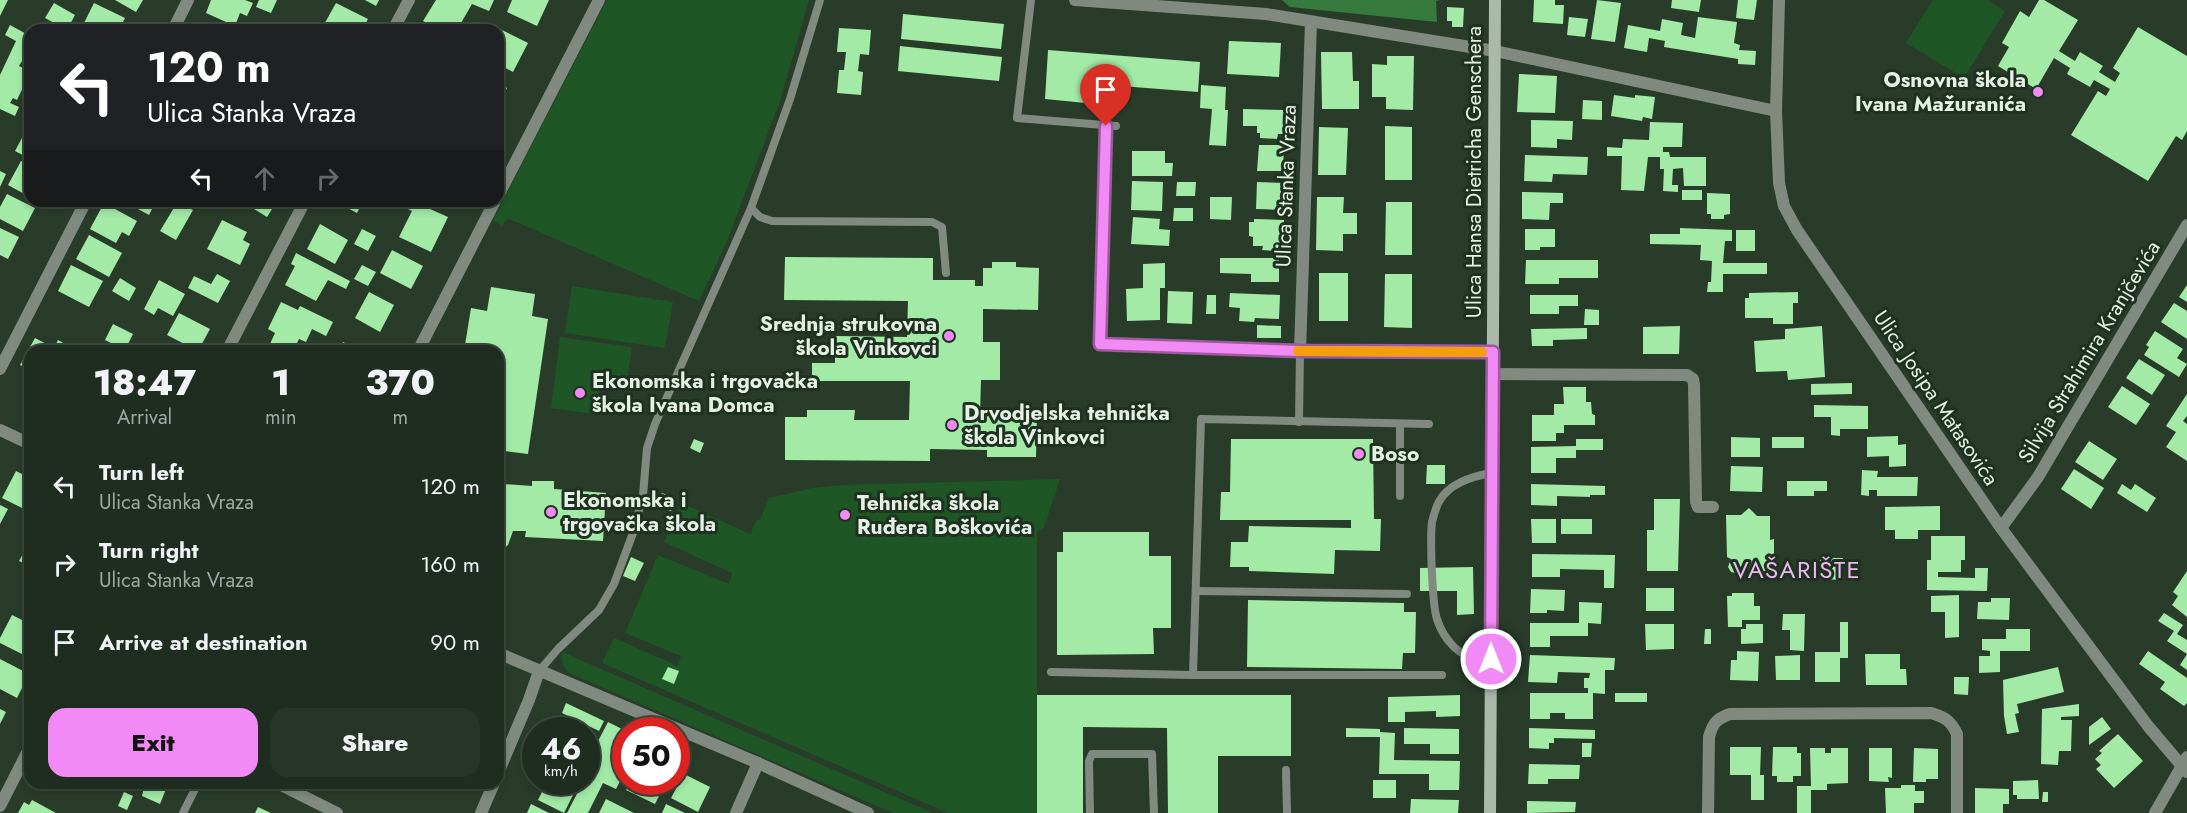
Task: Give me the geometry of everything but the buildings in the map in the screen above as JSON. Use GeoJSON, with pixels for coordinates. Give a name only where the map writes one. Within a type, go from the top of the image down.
{"type":"FeatureCollection","features":[{"type":"Feature","properties":{"kind":"main road","name":"Ulica Hansa Dietricha Genschera"},"geometry":{"type":"LineString","coordinates":[[1490,813],[1495,0]]}},
{"type":"Feature","properties":{"kind":"street"},"geometry":{"type":"LineString","coordinates":[[176,24],[188,0]]}},
{"type":"Feature","properties":{"kind":"street"},"geometry":{"type":"LineString","coordinates":[[396,24],[409,0]]}},
{"type":"Feature","properties":{"kind":"street"},"geometry":{"type":"LineString","coordinates":[[504,184],[599,0]]}},
{"type":"Feature","properties":{"kind":"street"},"geometry":{"type":"LineString","coordinates":[[1082,0],[1203,4],[1266,14],[1495,51],[1776,111]]}},
{"type":"Feature","properties":{"kind":"street","name":"Ulica Josipa Matasovića"},"geometry":{"type":"LineString","coordinates":[[1779,0],[1776,111],[1779,183],[1784,206],[1797,230],[2001,528],[2148,726],[2185,764]]}},
{"type":"Feature","properties":{"kind":"street","name":"Ulica Stanka Vraza"},"geometry":{"type":"LineString","coordinates":[[1300,351],[1311,22]]}},
{"type":"Feature","properties":{"kind":"street"},"geometry":{"type":"LineString","coordinates":[[1111,126],[1100,344],[1300,351],[1493,352]]}},
{"type":"Feature","properties":{"kind":"street"},"geometry":{"type":"LineString","coordinates":[[0,369],[83,207]]}},
{"type":"Feature","properties":{"kind":"street"},"geometry":{"type":"LineString","coordinates":[[230,345],[302,207]]}},
{"type":"Feature","properties":{"kind":"street"},"geometry":{"type":"LineString","coordinates":[[421,345],[492,207]]}},
{"type":"Feature","properties":{"kind":"street","name":"Silvija Strahimira Kranjčevića"},"geometry":{"type":"LineString","coordinates":[[2001,528],[2038,477],[2187,225]]}},
{"type":"Feature","properties":{"kind":"street"},"geometry":{"type":"LineString","coordinates":[[1492,374],[1687,375],[1693,379],[1694,385],[1696,502],[1698,507],[1713,507]]}},
{"type":"Feature","properties":{"kind":"street"},"geometry":{"type":"LineString","coordinates":[[0,430],[24,441]]}},
{"type":"Feature","properties":{"kind":"street"},"geometry":{"type":"LineString","coordinates":[[504,656],[758,763],[868,813]]}},
{"type":"Feature","properties":{"kind":"street"},"geometry":{"type":"LineString","coordinates":[[504,759],[530,700],[539,671]]}},
{"type":"Feature","properties":{"kind":"street"},"geometry":{"type":"LineString","coordinates":[[1708,813],[1709,737],[1712,725],[1718,718],[1730,714],[1932,713],[1951,722],[1957,734],[1957,813]]}},
{"type":"Feature","properties":{"kind":"street"},"geometry":{"type":"LineString","coordinates":[[0,806],[24,759]]}},
{"type":"Feature","properties":{"kind":"street"},"geometry":{"type":"LineString","coordinates":[[736,813],[758,763]]}},
{"type":"Feature","properties":{"kind":"street"},"geometry":{"type":"LineString","coordinates":[[2155,813],[2185,764]]}},
{"type":"Feature","properties":{"kind":"street"},"geometry":{"type":"LineString","coordinates":[[289,789],[337,813]]}},
{"type":"Feature","properties":{"kind":"street"},"geometry":{"type":"LineString","coordinates":[[481,813],[491,789]]}},
{"type":"Feature","properties":{"kind":"lane"},"geometry":{"type":"LineString","coordinates":[[539,671],[558,649],[599,610],[614,584],[641,504],[647,448],[655,424],[751,208],[790,99],[820,0]]}},
{"type":"Feature","properties":{"kind":"lane"},"geometry":{"type":"LineString","coordinates":[[1031,0],[1017,118],[1111,126]]}},
{"type":"Feature","properties":{"kind":"lane"},"geometry":{"type":"LineString","coordinates":[[751,208],[760,217],[772,221],[932,222],[942,227],[946,273]]}},
{"type":"Feature","properties":{"kind":"lane"},"geometry":{"type":"LineString","coordinates":[[1299,422],[1300,351]]}},
{"type":"Feature","properties":{"kind":"lane"},"geometry":{"type":"LineString","coordinates":[[1193,675],[1201,419],[1429,424]]}},
{"type":"Feature","properties":{"kind":"lane"},"geometry":{"type":"LineString","coordinates":[[1400,424],[1400,496]]}},
{"type":"Feature","properties":{"kind":"lane"},"geometry":{"type":"LineString","coordinates":[[1491,665],[1465,656],[1454,648],[1437,620],[1434,606],[1432,524],[1441,498],[1471,476],[1492,473]]}},
{"type":"Feature","properties":{"kind":"lane"},"geometry":{"type":"LineString","coordinates":[[1196,591],[1407,594]]}},
{"type":"Feature","properties":{"kind":"lane"},"geometry":{"type":"LineString","coordinates":[[1051,672],[1193,675],[1442,675]]}},
{"type":"Feature","properties":{"kind":"lane"},"geometry":{"type":"LineString","coordinates":[[1090,813],[1089,761],[1092,754],[1152,754],[1154,813]]}},
{"type":"Feature","properties":{"kind":"lane"},"geometry":{"type":"LineString","coordinates":[[1286,770],[1287,813]]}},
{"type":"Feature","properties":{"kind":"lane"},"geometry":{"type":"LineString","coordinates":[[183,813],[195,789]]}},
{"type":"Feature","properties":{"kind":"green space"},"geometry":{"type":"Polygon","coordinates":[[[607,0],[809,0],[780,101],[727,241],[699,301],[507,218],[502,226],[493,220],[500,207],[504,207],[504,199],[607,0]]]}},
{"type":"Feature","properties":{"kind":"green space"},"geometry":{"type":"Polygon","coordinates":[[[1282,0],[1441,0],[1436,1],[1437,22],[1290,7],[1282,0]]]}},
{"type":"Feature","properties":{"kind":"green space"},"geometry":{"type":"Polygon","coordinates":[[[1933,0],[1987,0],[2005,11],[1964,78],[1906,43],[1933,0]]]}},
{"type":"Feature","properties":{"kind":"green space"},"geometry":{"type":"Polygon","coordinates":[[[572,286],[673,302],[665,348],[565,333],[572,286]]]}},
{"type":"Feature","properties":{"kind":"green space"},"geometry":{"type":"Polygon","coordinates":[[[560,337],[632,347],[626,388],[600,386],[596,414],[551,408],[560,337]]]}},
{"type":"Feature","properties":{"kind":"green space"},"geometry":{"type":"Polygon","coordinates":[[[1060,479],[1043,530],[1037,531],[1037,813],[948,813],[602,663],[614,638],[678,666],[681,656],[625,633],[658,555],[729,584],[732,573],[664,542],[682,503],[750,534],[757,520],[760,520],[769,498],[812,488],[844,485],[1060,479]]]}},
{"type":"Feature","properties":{"kind":"green space"},"geometry":{"type":"Polygon","coordinates":[[[562,652],[933,813],[893,813],[690,725],[690,717],[671,717],[578,677],[565,668],[562,652]]]}},
{"type":"Feature","properties":{"kind":"slow traffic"},"geometry":{"type":"LineString","coordinates":[[1298,351],[1482,352]]}},
{"type":"Feature","properties":{"kind":"place","name":"Osnovna škola Ivana Mažuranića"},"geometry":{"type":"Point","coordinates":[2038,92]}},
{"type":"Feature","properties":{"kind":"place","name":"Srednja strukovna škola Vinkovci"},"geometry":{"type":"Point","coordinates":[949,336]}},
{"type":"Feature","properties":{"kind":"place","name":"Ekonomska i trgovačka škola Ivana Domca"},"geometry":{"type":"Point","coordinates":[580,393]}},
{"type":"Feature","properties":{"kind":"place","name":"Drvodjelska tehnička škola Vinkovci"},"geometry":{"type":"Point","coordinates":[952,425]}},
{"type":"Feature","properties":{"kind":"place","name":"Boso"},"geometry":{"type":"Point","coordinates":[1359,454]}},
{"type":"Feature","properties":{"kind":"place","name":"Ekonomska i trgovačka škola"},"geometry":{"type":"Point","coordinates":[551,512]}},
{"type":"Feature","properties":{"kind":"place","name":"Tehnička škola Ruđera Boškovića"},"geometry":{"type":"Point","coordinates":[845,515]}},
{"type":"Feature","properties":{"kind":"district","name":"VAŠARIŠTE"},"geometry":{"type":"Point","coordinates":[1797,570]}},
{"type":"Feature","properties":{"kind":"route"},"geometry":{"type":"LineString","coordinates":[[1106,126],[1100,344],[1300,351],[1493,352],[1491,659]]}}]}
